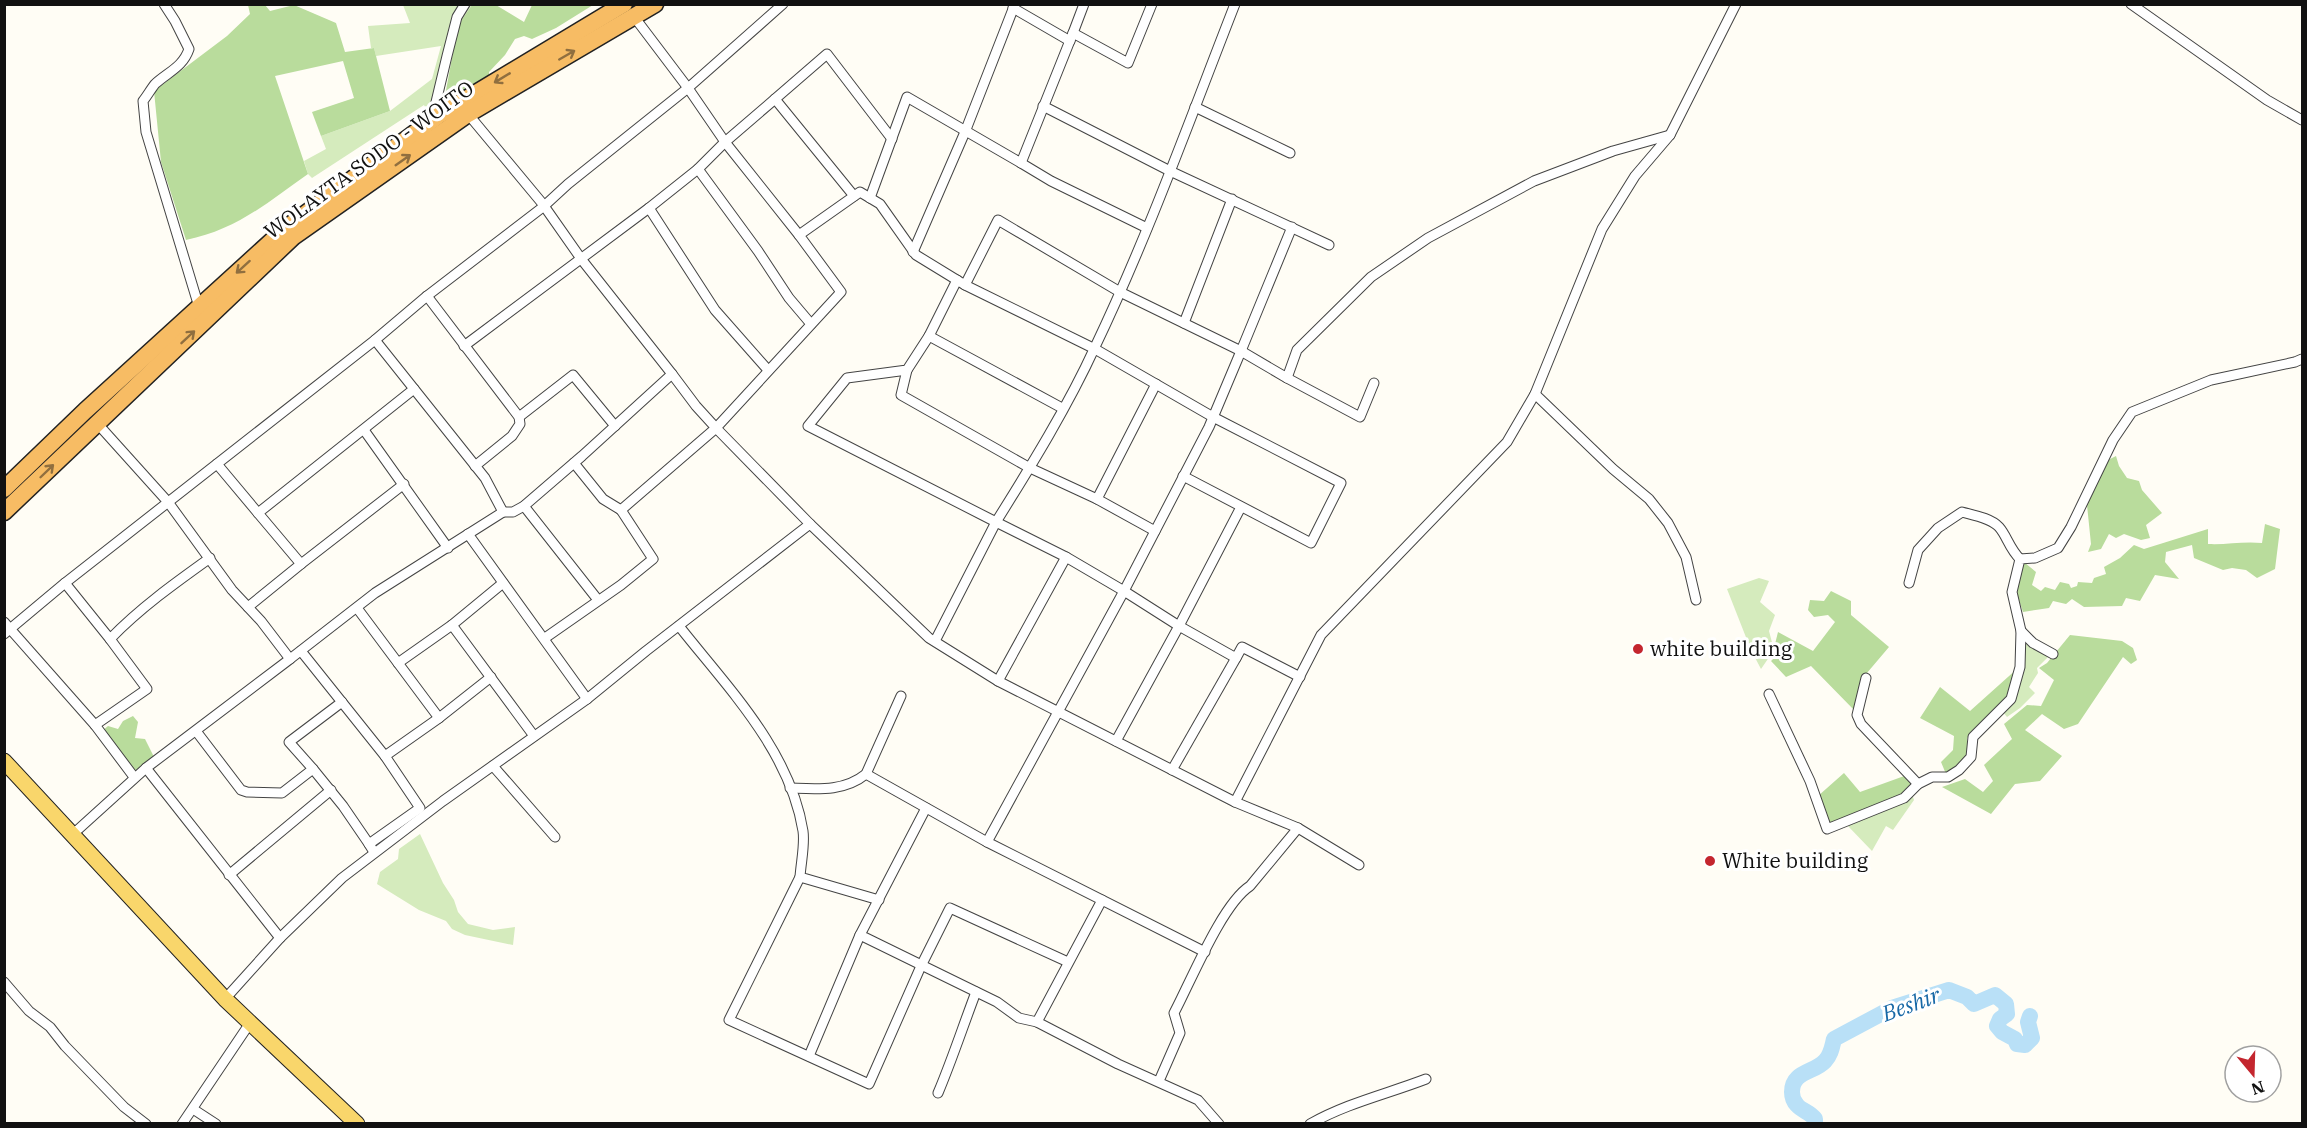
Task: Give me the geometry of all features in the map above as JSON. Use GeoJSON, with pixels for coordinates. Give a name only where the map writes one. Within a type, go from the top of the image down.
{"type":"FeatureCollection","features":[{"type":"Feature","properties":{"kind":"highway","name":"WOLAYTA SODO - WOITO"},"geometry":{"type":"LineString","coordinates":[[4,512],[91,416],[199,307],[285,229],[438,116],[627,9],[655,4]]}},
{"type":"Feature","properties":{"kind":"highway","name":"WOLAYTA SODO - WOITO"},"geometry":{"type":"LineString","coordinates":[[4,489],[91,416],[293,237],[468,114],[627,9]]}},
{"type":"Feature","properties":{"kind":"main road"},"geometry":{"type":"LineString","coordinates":[[4,761],[225,999],[357,1124]]}},
{"type":"Feature","properties":{"kind":"street"},"geometry":{"type":"LineString","coordinates":[[164,4],[189,49],[186,58],[174,71],[156,84],[143,101],[146,132],[199,307]]}},
{"type":"Feature","properties":{"kind":"street"},"geometry":{"type":"LineString","coordinates":[[438,116],[436,102],[456,17],[465,4]]}},
{"type":"Feature","properties":{"kind":"street"},"geometry":{"type":"LineString","coordinates":[[134,777],[95,725],[7,628],[543,207],[568,184],[688,88],[783,4]]}},
{"type":"Feature","properties":{"kind":"street"},"geometry":{"type":"LineString","coordinates":[[1021,163],[1084,4]]}},
{"type":"Feature","properties":{"kind":"street"},"geometry":{"type":"LineString","coordinates":[[913,252],[965,132],[1014,6],[1071,37],[1128,63],[1152,4]]}},
{"type":"Feature","properties":{"kind":"street"},"geometry":{"type":"LineString","coordinates":[[936,641],[996,522],[1030,468],[1095,349],[1147,228],[1235,4]]}},
{"type":"Feature","properties":{"kind":"street"},"geometry":{"type":"LineString","coordinates":[[1235,802],[1321,635],[1507,442],[1535,394],[1602,228],[1635,176],[1670,135],[1736,4]]}},
{"type":"Feature","properties":{"kind":"street"},"geometry":{"type":"LineString","coordinates":[[2131,4],[2267,100],[2302,120]]}},
{"type":"Feature","properties":{"kind":"street"},"geometry":{"type":"LineString","coordinates":[[621,510],[716,428],[841,292],[725,142],[688,88],[627,9]]}},
{"type":"Feature","properties":{"kind":"street"},"geometry":{"type":"LineString","coordinates":[[464,346],[582,260],[698,169],[725,142],[827,54],[892,139]]}},
{"type":"Feature","properties":{"kind":"street"},"geometry":{"type":"LineString","coordinates":[[870,198],[907,97],[1051,181],[1147,228]]}},
{"type":"Feature","properties":{"kind":"street"},"geometry":{"type":"LineString","coordinates":[[775,99],[854,196]]}},
{"type":"Feature","properties":{"kind":"street"},"geometry":{"type":"LineString","coordinates":[[1043,106],[1170,171],[1329,245]]}},
{"type":"Feature","properties":{"kind":"street"},"geometry":{"type":"LineString","coordinates":[[1195,108],[1290,153]]}},
{"type":"Feature","properties":{"kind":"street"},"geometry":{"type":"LineString","coordinates":[[468,114],[543,207],[696,406],[810,524],[929,638],[998,681],[1235,802],[1298,828],[1359,865]]}},
{"type":"Feature","properties":{"kind":"street"},"geometry":{"type":"LineString","coordinates":[[1287,378],[1297,350],[1305,342],[1371,277],[1428,237],[1534,181],[1613,152],[1670,135]]}},
{"type":"Feature","properties":{"kind":"street"},"geometry":{"type":"LineString","coordinates":[[698,169],[789,298],[811,324]]}},
{"type":"Feature","properties":{"kind":"street"},"geometry":{"type":"LineString","coordinates":[[799,235],[860,192],[880,204],[913,252],[961,283],[1095,349],[1213,417],[1341,483],[1311,543],[1183,476]]}},
{"type":"Feature","properties":{"kind":"street"},"geometry":{"type":"LineString","coordinates":[[1184,323],[1232,199]]}},
{"type":"Feature","properties":{"kind":"street"},"geometry":{"type":"LineString","coordinates":[[649,208],[715,310],[768,370]]}},
{"type":"Feature","properties":{"kind":"street"},"geometry":{"type":"LineString","coordinates":[[1155,531],[1097,499],[1030,468],[901,395],[907,370],[998,220],[1120,292],[1241,351],[1360,417],[1374,383]]}},
{"type":"Feature","properties":{"kind":"street"},"geometry":{"type":"LineString","coordinates":[[987,842],[1124,591],[1213,417],[1292,227]]}},
{"type":"Feature","properties":{"kind":"street"},"geometry":{"type":"LineString","coordinates":[[427,296],[519,417],[520,424],[512,436],[475,466]]}},
{"type":"Feature","properties":{"kind":"street"},"geometry":{"type":"LineString","coordinates":[[929,336],[1062,408]]}},
{"type":"Feature","properties":{"kind":"street"},"geometry":{"type":"LineString","coordinates":[[375,340],[485,478],[503,512]]}},
{"type":"Feature","properties":{"kind":"street"},"geometry":{"type":"LineString","coordinates":[[2020,560],[2035,558],[2058,548],[2071,527],[2113,440],[2132,412],[2211,380],[2302,359]]}},
{"type":"Feature","properties":{"kind":"street"},"geometry":{"type":"LineString","coordinates":[[907,370],[847,378],[808,426],[1066,557],[1236,658]]}},
{"type":"Feature","properties":{"kind":"street"},"geometry":{"type":"LineString","coordinates":[[72,835],[134,777],[375,592],[503,512],[513,512],[524,506],[672,374]]}},
{"type":"Feature","properties":{"kind":"street"},"geometry":{"type":"LineString","coordinates":[[519,417],[573,375],[615,426]]}},
{"type":"Feature","properties":{"kind":"street"},"geometry":{"type":"LineString","coordinates":[[1097,499],[1156,384]]}},
{"type":"Feature","properties":{"kind":"street"},"geometry":{"type":"LineString","coordinates":[[258,513],[414,389]]}},
{"type":"Feature","properties":{"kind":"street"},"geometry":{"type":"LineString","coordinates":[[1535,394],[1612,469],[1649,499],[1668,523],[1686,557],[1696,600]]}},
{"type":"Feature","properties":{"kind":"street"},"geometry":{"type":"LineString","coordinates":[[91,416],[168,502],[232,590],[290,659]]}},
{"type":"Feature","properties":{"kind":"street"},"geometry":{"type":"LineString","coordinates":[[364,430],[448,548]]}},
{"type":"Feature","properties":{"kind":"street"},"geometry":{"type":"LineString","coordinates":[[545,638],[621,585],[653,559],[621,510],[603,499],[574,463]]}},
{"type":"Feature","properties":{"kind":"street"},"geometry":{"type":"LineString","coordinates":[[217,464],[301,564]]}},
{"type":"Feature","properties":{"kind":"street"},"geometry":{"type":"LineString","coordinates":[[248,607],[404,484]]}},
{"type":"Feature","properties":{"kind":"street"},"geometry":{"type":"LineString","coordinates":[[524,506],[598,600]]}},
{"type":"Feature","properties":{"kind":"street"},"geometry":{"type":"LineString","coordinates":[[1116,741],[1241,507]]}},
{"type":"Feature","properties":{"kind":"street"},"geometry":{"type":"LineString","coordinates":[[1909,583],[1918,550],[1938,528],[1962,512],[1994,522],[2000,528],[2010,550],[2020,560]]}},
{"type":"Feature","properties":{"kind":"street"},"geometry":{"type":"LineString","coordinates":[[371,848],[587,699],[810,524]]}},
{"type":"Feature","properties":{"kind":"street"},"geometry":{"type":"LineString","coordinates":[[468,534],[587,699]]}},
{"type":"Feature","properties":{"kind":"street"},"geometry":{"type":"LineString","coordinates":[[998,681],[1066,557]]}},
{"type":"Feature","properties":{"kind":"street"},"geometry":{"type":"LineString","coordinates":[[110,639],[128,620],[210,558]]}},
{"type":"Feature","properties":{"kind":"street"},"geometry":{"type":"LineString","coordinates":[[1769,694],[1810,781],[1827,829],[1904,798],[1918,784],[1932,777],[1948,777],[1971,758],[1973,737],[2011,699],[2020,667],[2021,631],[2012,592],[2020,560]]}},
{"type":"Feature","properties":{"kind":"street"},"geometry":{"type":"LineString","coordinates":[[65,583],[147,689],[95,725]]}},
{"type":"Feature","properties":{"kind":"street"},"geometry":{"type":"LineString","coordinates":[[398,663],[452,625],[503,583]]}},
{"type":"Feature","properties":{"kind":"street"},"geometry":{"type":"LineString","coordinates":[[357,608],[439,718]]}},
{"type":"Feature","properties":{"kind":"street"},"geometry":{"type":"LineString","coordinates":[[452,625],[534,736]]}},
{"type":"Feature","properties":{"kind":"street"},"geometry":{"type":"LineString","coordinates":[[679,626],[752,718],[780,763],[803,833],[800,876],[729,1020],[869,1084],[921,966],[950,908],[1068,962]]}},
{"type":"Feature","properties":{"kind":"street"},"geometry":{"type":"LineString","coordinates":[[2021,631],[2033,643],[2054,654]]}},
{"type":"Feature","properties":{"kind":"street"},"geometry":{"type":"LineString","coordinates":[[1172,770],[1242,647],[1300,677]]}},
{"type":"Feature","properties":{"kind":"street"},"geometry":{"type":"LineString","coordinates":[[225,999],[326,891],[371,848],[420,808],[385,756],[301,651]]}},
{"type":"Feature","properties":{"kind":"street"},"geometry":{"type":"LineString","coordinates":[[385,756],[439,718],[491,677]]}},
{"type":"Feature","properties":{"kind":"street"},"geometry":{"type":"LineString","coordinates":[[1866,678],[1857,716],[1861,724],[1918,784]]}},
{"type":"Feature","properties":{"kind":"street"},"geometry":{"type":"LineString","coordinates":[[790,788],[819,789],[856,783],[866,774],[901,696]]}},
{"type":"Feature","properties":{"kind":"street"},"geometry":{"type":"LineString","coordinates":[[342,702],[289,742],[331,790],[371,848]]}},
{"type":"Feature","properties":{"kind":"street"},"geometry":{"type":"LineString","coordinates":[[196,731],[241,790],[247,792],[282,793],[313,769]]}},
{"type":"Feature","properties":{"kind":"street"},"geometry":{"type":"LineString","coordinates":[[493,766],[555,837]]}},
{"type":"Feature","properties":{"kind":"street"},"geometry":{"type":"LineString","coordinates":[[146,768],[280,938]]}},
{"type":"Feature","properties":{"kind":"street"},"geometry":{"type":"LineString","coordinates":[[866,774],[987,842],[1205,952]]}},
{"type":"Feature","properties":{"kind":"street"},"geometry":{"type":"LineString","coordinates":[[229,875],[331,790]]}},
{"type":"Feature","properties":{"kind":"street"},"geometry":{"type":"LineString","coordinates":[[808,1056],[860,935],[926,808]]}},
{"type":"Feature","properties":{"kind":"street"},"geometry":{"type":"LineString","coordinates":[[1159,1081],[1180,1033],[1174,1013],[1205,952],[1240,892],[1250,886],[1298,828]]}},
{"type":"Feature","properties":{"kind":"street"},"geometry":{"type":"LineString","coordinates":[[800,876],[879,900]]}},
{"type":"Feature","properties":{"kind":"street"},"geometry":{"type":"LineString","coordinates":[[1037,1022],[1102,900]]}},
{"type":"Feature","properties":{"kind":"street"},"geometry":{"type":"LineString","coordinates":[[860,935],[997,1002],[1019,1018],[1037,1022],[1118,1064],[1198,1100],[1219,1124]]}},
{"type":"Feature","properties":{"kind":"street"},"geometry":{"type":"LineString","coordinates":[[4,982],[29,1011],[50,1027],[65,1046],[124,1107],[146,1124]]}},
{"type":"Feature","properties":{"kind":"street"},"geometry":{"type":"LineString","coordinates":[[938,1093],[955,1054],[976,992]]}},
{"type":"Feature","properties":{"kind":"street"},"geometry":{"type":"LineString","coordinates":[[182,1124],[250,1023]]}},
{"type":"Feature","properties":{"kind":"street"},"geometry":{"type":"LineString","coordinates":[[1310,1124],[1333,1111],[1426,1079]]}},
{"type":"Feature","properties":{"kind":"street"},"geometry":{"type":"LineString","coordinates":[[193,1109],[216,1124]]}},
{"type":"Feature","properties":{"kind":"green space"},"geometry":{"type":"Polygon","coordinates":[[[248,5],[265,5],[270,11],[294,5],[336,23],[345,52],[374,48],[390,111],[321,136],[312,112],[354,98],[343,61],[275,76],[308,174],[265,205],[236,222],[220,230],[186,240],[161,162],[154,91],[227,36],[250,14],[248,5]]]}},
{"type":"Feature","properties":{"kind":"green space"},"geometry":{"type":"Polygon","coordinates":[[[403,5],[472,5],[458,25],[436,130],[424,105],[312,178],[308,174],[304,161],[326,149],[321,136],[390,111],[432,79],[441,46],[376,56],[374,48],[371,48],[368,26],[410,23],[403,5]]]}},
{"type":"Feature","properties":{"kind":"green space"},"geometry":{"type":"Polygon","coordinates":[[[472,5],[496,5],[524,22],[532,5],[593,5],[556,28],[532,39],[524,36],[515,39],[505,55],[489,72],[489,82],[442,112],[458,25],[472,5]]]}},
{"type":"Feature","properties":{"kind":"green space"},"geometry":{"type":"Polygon","coordinates":[[[2116,456],[2127,478],[2139,481],[2142,490],[2162,513],[2146,525],[2150,538],[2141,540],[2124,534],[2116,538],[2109,534],[2101,549],[2088,552],[2091,544],[2087,505],[2104,462],[2116,456]]]}},
{"type":"Feature","properties":{"kind":"green space"},"geometry":{"type":"Polygon","coordinates":[[[2265,524],[2280,529],[2275,569],[2257,578],[2246,570],[2232,568],[2223,570],[2194,558],[2192,545],[2166,552],[2165,562],[2179,579],[2155,575],[2140,601],[2126,598],[2122,606],[2084,607],[2072,599],[2066,604],[2053,601],[2049,608],[2023,612],[2016,591],[2018,567],[2025,563],[2036,572],[2032,585],[2041,591],[2045,587],[2055,590],[2060,582],[2069,584],[2071,588],[2077,586],[2078,582],[2092,583],[2094,578],[2106,574],[2104,567],[2120,558],[2134,545],[2144,549],[2208,529],[2208,544],[2262,543],[2265,524]]]}},
{"type":"Feature","properties":{"kind":"green space"},"geometry":{"type":"Polygon","coordinates":[[[1759,578],[1769,581],[1760,602],[1775,615],[1769,631],[1774,650],[1761,669],[1727,589],[1759,578]]]}},
{"type":"Feature","properties":{"kind":"green space"},"geometry":{"type":"Polygon","coordinates":[[[1831,591],[1851,601],[1851,615],[1889,647],[1861,680],[1855,711],[1811,666],[1786,677],[1771,661],[1781,651],[1775,644],[1778,632],[1813,651],[1835,622],[1828,615],[1814,617],[1808,610],[1810,600],[1824,601],[1831,591]]]}},
{"type":"Feature","properties":{"kind":"green space"},"geometry":{"type":"Polygon","coordinates":[[[2070,635],[2122,641],[2133,648],[2137,660],[2131,664],[2123,657],[2078,724],[2064,729],[2042,714],[2025,730],[2062,756],[2040,781],[2015,784],[1991,814],[1942,787],[1965,779],[1983,792],[1993,781],[1984,765],[2012,739],[2004,724],[2027,705],[2041,706],[2054,680],[2039,668],[2047,663],[2070,635]]]}},
{"type":"Feature","properties":{"kind":"green space"},"geometry":{"type":"Polygon","coordinates":[[[2023,637],[2050,655],[2037,668],[2038,673],[2029,687],[2035,693],[2007,717],[2003,712],[2015,696],[2023,637]]]}},
{"type":"Feature","properties":{"kind":"green space"},"geometry":{"type":"Polygon","coordinates":[[[2018,668],[2008,699],[1967,738],[1967,756],[1954,770],[1946,774],[1941,762],[1953,750],[1954,736],[1920,718],[1940,687],[1970,711],[2018,668]]]}},
{"type":"Feature","properties":{"kind":"green space"},"geometry":{"type":"Polygon","coordinates":[[[133,716],[138,722],[135,738],[145,739],[153,755],[153,763],[137,775],[102,731],[108,726],[118,729],[123,721],[133,716]]]}},
{"type":"Feature","properties":{"kind":"green space"},"geometry":{"type":"Polygon","coordinates":[[[1844,773],[1860,792],[1907,775],[1915,784],[1903,796],[1829,827],[1818,796],[1844,773]]]}},
{"type":"Feature","properties":{"kind":"green space"},"geometry":{"type":"Polygon","coordinates":[[[1912,794],[1914,800],[1893,830],[1886,826],[1872,851],[1847,825],[1912,794]]]}},
{"type":"Feature","properties":{"kind":"green space"},"geometry":{"type":"Polygon","coordinates":[[[420,834],[458,912],[468,924],[493,930],[515,927],[513,945],[465,935],[452,929],[446,921],[419,910],[377,884],[380,872],[398,859],[399,849],[420,834]]]}},
{"type":"Feature","properties":{"kind":"waterway","name":"Beshir"},"geometry":{"type":"LineString","coordinates":[[1815,1124],[1815,1119],[1799,1107],[1794,1100],[1792,1092],[1796,1080],[1825,1061],[1830,1054],[1834,1039],[1892,1008],[1949,990],[1967,997],[1974,1004],[1995,995],[2006,1004],[2007,1014],[2000,1019],[1997,1026],[2002,1032],[2015,1039],[2017,1044],[2025,1045],[2032,1038],[2028,1022],[2030,1016]]}},
{"type":"Feature","properties":{"kind":"place","name":"white building"},"geometry":{"type":"Point","coordinates":[1638,649]}},
{"type":"Feature","properties":{"kind":"place","name":"White building"},"geometry":{"type":"Point","coordinates":[1710,861]}}]}
